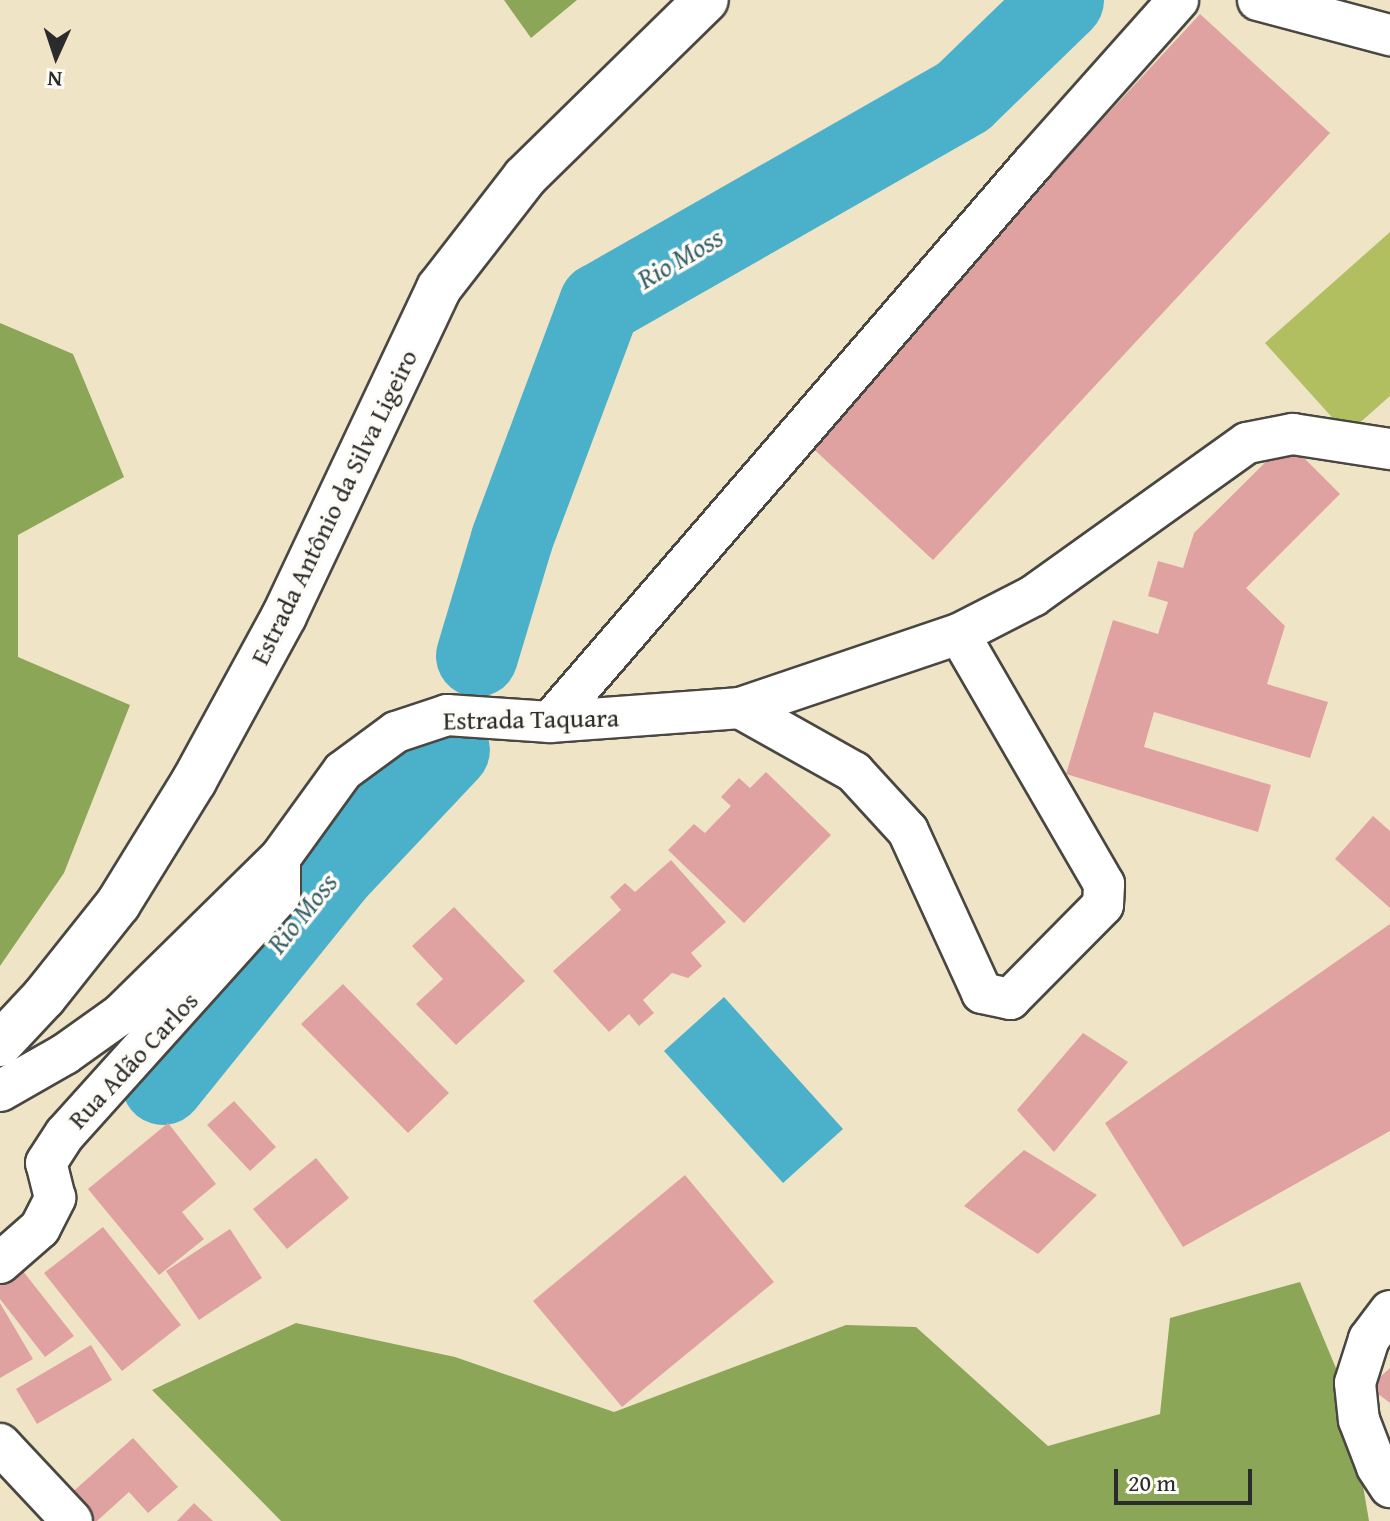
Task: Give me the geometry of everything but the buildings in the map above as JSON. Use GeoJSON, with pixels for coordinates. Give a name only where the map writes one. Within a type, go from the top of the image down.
{"type":"FeatureCollection","features":[{"type":"Feature","properties":{"kind":"street","name":"Estrada Antônio da Silva Ligeiro"},"geometry":{"type":"LineString","coordinates":[[0,1044],[44,997],[118,904],[194,781],[284,616],[439,288],[525,177],[706,0]]}},
{"type":"Feature","properties":{"kind":"street"},"geometry":{"type":"LineString","coordinates":[[550,722],[1033,163],[1178,0]]}},
{"type":"Feature","properties":{"kind":"street"},"geometry":{"type":"LineString","coordinates":[[1258,0],[1390,35]]}},
{"type":"Feature","properties":{"kind":"street","name":"Estrada Taquara"},"geometry":{"type":"LineString","coordinates":[[0,1091],[65,1054],[121,1014],[280,858],[343,771],[396,732],[447,715],[550,722],[740,708],[959,634],[1033,596],[1247,443],[1293,434],[1390,449]]}},
{"type":"Feature","properties":{"kind":"street"},"geometry":{"type":"LineString","coordinates":[[740,708],[854,772],[908,831],[982,993],[1010,999],[1103,905],[1104,884],[959,634]]}},
{"type":"Feature","properties":{"kind":"street","name":"Rua Adão Carlos"},"geometry":{"type":"LineString","coordinates":[[0,1263],[40,1228],[55,1198],[46,1163],[65,1134],[280,895],[280,858]]}},
{"type":"Feature","properties":{"kind":"street"},"geometry":{"type":"LineString","coordinates":[[1390,1311],[1369,1339],[1355,1383],[1359,1420],[1377,1467],[1390,1487]]}},
{"type":"Feature","properties":{"kind":"street"},"geometry":{"type":"LineString","coordinates":[[0,1444],[72,1521]]}},
{"type":"Feature","properties":{"kind":"green space"},"geometry":{"type":"Polygon","coordinates":[[[504,0],[577,0],[531,38],[504,0]]]}},
{"type":"Feature","properties":{"kind":"green space"},"geometry":{"type":"Polygon","coordinates":[[[1390,232],[1390,396],[1347,434],[1265,343],[1390,232]]]}},
{"type":"Feature","properties":{"kind":"green space"},"geometry":{"type":"Polygon","coordinates":[[[0,323],[73,354],[124,477],[18,535],[18,657],[130,705],[64,873],[0,966],[0,323]]]}},
{"type":"Feature","properties":{"kind":"green space"},"geometry":{"type":"Polygon","coordinates":[[[1300,1282],[1348,1397],[1369,1521],[281,1521],[152,1390],[296,1323],[455,1357],[614,1412],[846,1325],[916,1327],[1048,1446],[1160,1414],[1170,1318],[1300,1282]]]}},
{"type":"Feature","properties":{"kind":"water"},"geometry":{"type":"Polygon","coordinates":[[[724,997],[843,1129],[783,1183],[664,1051],[724,997]]]}},
{"type":"Feature","properties":{"kind":"waterway","name":"Rio Moss"},"geometry":{"type":"LineString","coordinates":[[477,656],[512,539],[600,304],[964,96],[1063,0]]}},
{"type":"Feature","properties":{"kind":"waterway","name":"Rio Moss"},"geometry":{"type":"LineString","coordinates":[[163,1084],[333,873],[449,750]]}}]}
